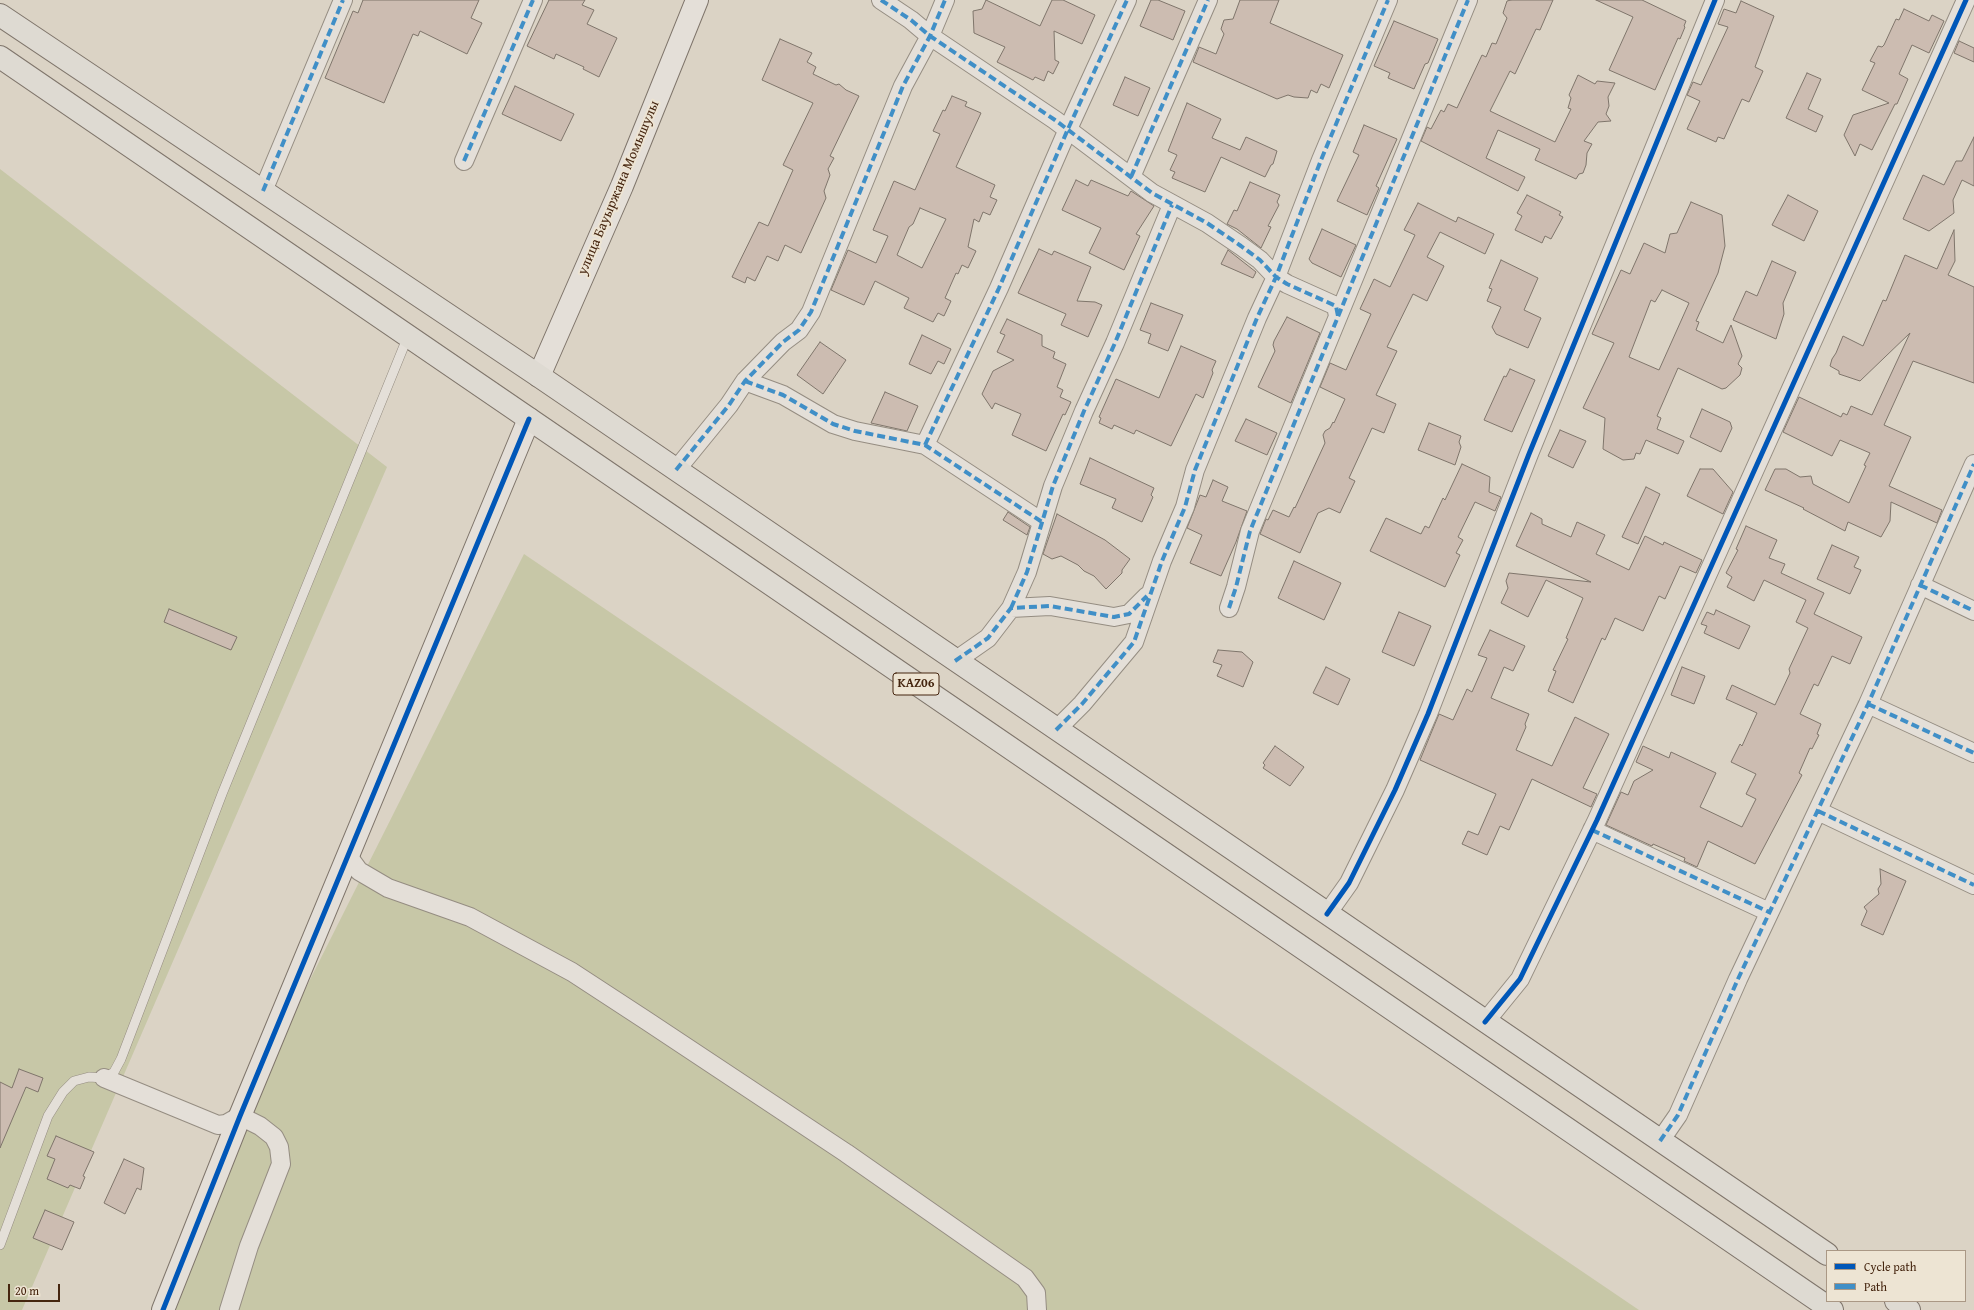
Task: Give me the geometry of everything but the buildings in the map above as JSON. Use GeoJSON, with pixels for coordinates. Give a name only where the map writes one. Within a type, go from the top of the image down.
{"type":"FeatureCollection","features":[{"type":"Feature","properties":{"kind":"highway","name":"KАZ06"},"geometry":{"type":"LineString","coordinates":[[0,15],[539,376],[1056,730],[1826,1253]]}},
{"type":"Feature","properties":{"kind":"highway","name":"KАZ06"},"geometry":{"type":"LineString","coordinates":[[0,57],[1832,1310]]}},
{"type":"Feature","properties":{"kind":"highway"},"geometry":{"type":"LineString","coordinates":[[1897,1302],[1909,1310]]}},
{"type":"Feature","properties":{"kind":"street"},"geometry":{"type":"LineString","coordinates":[[263,191],[343,0]]}},
{"type":"Feature","properties":{"kind":"street"},"geometry":{"type":"LineString","coordinates":[[464,161],[533,0]]}},
{"type":"Feature","properties":{"kind":"street","name":"улица Бауыржана Момышулы"},"geometry":{"type":"LineString","coordinates":[[539,376],[622,186],[697,0]]}},
{"type":"Feature","properties":{"kind":"street"},"geometry":{"type":"LineString","coordinates":[[881,0],[911,20],[930,36],[1068,129],[1152,193],[1207,223],[1241,246],[1260,260],[1276,277],[1287,284],[1336,306],[1338,316]]}},
{"type":"Feature","properties":{"kind":"street"},"geometry":{"type":"LineString","coordinates":[[676,470],[729,405],[745,381],[783,342],[799,330],[811,312],[903,86],[930,36],[945,0]]}},
{"type":"Feature","properties":{"kind":"street"},"geometry":{"type":"LineString","coordinates":[[925,445],[999,288],[1068,129],[1127,0]]}},
{"type":"Feature","properties":{"kind":"street"},"geometry":{"type":"LineString","coordinates":[[1131,177],[1208,0]]}},
{"type":"Feature","properties":{"kind":"street"},"geometry":{"type":"LineString","coordinates":[[1056,730],[1082,704],[1134,642],[1150,593],[1185,507],[1195,470],[1257,318],[1276,277],[1321,160],[1388,0]]}},
{"type":"Feature","properties":{"kind":"street"},"geometry":{"type":"LineString","coordinates":[[1229,608],[1236,587],[1250,531],[1468,0]]}},
{"type":"Feature","properties":{"kind":"street"},"geometry":{"type":"LineString","coordinates":[[1327,914],[1349,883],[1395,790],[1428,714],[1529,454],[1715,0]]}},
{"type":"Feature","properties":{"kind":"street"},"geometry":{"type":"LineString","coordinates":[[1485,1022],[1520,979],[1592,830],[1734,518],[1966,0]]}},
{"type":"Feature","properties":{"kind":"street"},"geometry":{"type":"LineString","coordinates":[[955,661],[988,638],[1011,608],[1038,542],[1042,522],[1054,486],[1084,411],[1115,343],[1172,205]]}},
{"type":"Feature","properties":{"kind":"street"},"geometry":{"type":"LineString","coordinates":[[745,381],[783,395],[833,424],[855,431],[925,445],[1042,522]]}},
{"type":"Feature","properties":{"kind":"street"},"geometry":{"type":"LineString","coordinates":[[163,1310],[240,1116],[529,419]]}},
{"type":"Feature","properties":{"kind":"street"},"geometry":{"type":"LineString","coordinates":[[1660,1141],[1678,1115],[1769,912],[1868,704],[1974,465]]}},
{"type":"Feature","properties":{"kind":"street"},"geometry":{"type":"LineString","coordinates":[[1920,586],[1974,611]]}},
{"type":"Feature","properties":{"kind":"street"},"geometry":{"type":"LineString","coordinates":[[1011,608],[1050,606],[1114,617],[1128,614],[1150,593]]}},
{"type":"Feature","properties":{"kind":"street"},"geometry":{"type":"LineString","coordinates":[[1868,704],[1974,753]]}},
{"type":"Feature","properties":{"kind":"street"},"geometry":{"type":"LineString","coordinates":[[1818,811],[1974,885]]}},
{"type":"Feature","properties":{"kind":"street"},"geometry":{"type":"LineString","coordinates":[[1592,830],[1769,912]]}},
{"type":"Feature","properties":{"kind":"street"},"geometry":{"type":"LineString","coordinates":[[348,856],[358,871],[388,888],[470,917],[572,972],[647,1020],[846,1153],[1025,1278],[1036,1293],[1037,1310]]}},
{"type":"Feature","properties":{"kind":"street"},"geometry":{"type":"LineString","coordinates":[[104,1078],[218,1125],[233,1122],[240,1116]]}},
{"type":"Feature","properties":{"kind":"street"},"geometry":{"type":"LineString","coordinates":[[228,1310],[249,1246],[281,1164],[279,1146],[274,1137],[260,1126],[240,1116]]}},
{"type":"Feature","properties":{"kind":"lane"},"geometry":{"type":"LineString","coordinates":[[0,1245],[48,1116],[63,1092],[74,1081],[89,1077],[104,1078],[114,1072],[121,1059],[222,794],[408,336]]}},
{"type":"Feature","properties":{"kind":"green space"},"geometry":{"type":"Polygon","coordinates":[[[0,169],[387,467],[22,1310],[0,1310],[0,169]]]}},
{"type":"Feature","properties":{"kind":"green space"},"geometry":{"type":"Polygon","coordinates":[[[524,554],[1639,1310],[174,1310],[237,1125],[524,554]]]}},
{"type":"Feature","properties":{"kind":"marked path"},"geometry":{"type":"LineString","coordinates":[[263,191],[343,0]]}},
{"type":"Feature","properties":{"kind":"marked path"},"geometry":{"type":"LineString","coordinates":[[464,161],[533,0]]}},
{"type":"Feature","properties":{"kind":"marked path"},"geometry":{"type":"LineString","coordinates":[[881,0],[911,20],[930,36],[1055,120],[1152,193],[1207,223],[1241,246],[1260,260],[1276,277],[1287,284],[1336,306],[1338,316]]}},
{"type":"Feature","properties":{"kind":"marked path"},"geometry":{"type":"LineString","coordinates":[[676,470],[729,405],[745,381],[783,342],[799,330],[811,312],[903,86],[930,36],[945,0]]}},
{"type":"Feature","properties":{"kind":"marked path"},"geometry":{"type":"LineString","coordinates":[[925,445],[999,288],[1068,129],[1127,0]]}},
{"type":"Feature","properties":{"kind":"marked path"},"geometry":{"type":"LineString","coordinates":[[1131,177],[1208,0]]}},
{"type":"Feature","properties":{"kind":"marked path"},"geometry":{"type":"LineString","coordinates":[[1056,730],[1082,704],[1134,642],[1162,561],[1185,507],[1195,470],[1257,318],[1276,277],[1321,160],[1388,0]]}},
{"type":"Feature","properties":{"kind":"marked path"},"geometry":{"type":"LineString","coordinates":[[1229,608],[1236,587],[1250,531],[1468,0]]}},
{"type":"Feature","properties":{"kind":"marked path"},"geometry":{"type":"LineString","coordinates":[[1011,608],[1027,572],[1053,486],[1084,411],[1115,343],[1172,205]]}},
{"type":"Feature","properties":{"kind":"marked path"},"geometry":{"type":"LineString","coordinates":[[745,381],[783,395],[833,424],[855,431],[925,445],[1042,522]]}},
{"type":"Feature","properties":{"kind":"marked path"},"geometry":{"type":"LineString","coordinates":[[1660,1141],[1678,1115],[1738,979],[1868,704],[1974,464]]}},
{"type":"Feature","properties":{"kind":"marked path"},"geometry":{"type":"LineString","coordinates":[[1920,585],[1974,611]]}},
{"type":"Feature","properties":{"kind":"marked path"},"geometry":{"type":"LineString","coordinates":[[955,661],[988,638],[1011,608],[1050,606],[1114,617],[1129,614],[1147,596]]}},
{"type":"Feature","properties":{"kind":"marked path"},"geometry":{"type":"LineString","coordinates":[[1868,704],[1974,753]]}},
{"type":"Feature","properties":{"kind":"marked path"},"geometry":{"type":"LineString","coordinates":[[1818,811],[1974,885]]}},
{"type":"Feature","properties":{"kind":"marked path"},"geometry":{"type":"LineString","coordinates":[[1592,830],[1769,912]]}},
{"type":"Feature","properties":{"kind":"cycle path"},"geometry":{"type":"LineString","coordinates":[[1327,914],[1349,883],[1395,790],[1428,714],[1529,454],[1715,0]]}},
{"type":"Feature","properties":{"kind":"cycle path"},"geometry":{"type":"LineString","coordinates":[[1485,1022],[1520,979],[1597,820],[1966,0]]}},
{"type":"Feature","properties":{"kind":"cycle path"},"geometry":{"type":"LineString","coordinates":[[163,1310],[240,1116],[529,419]]}}]}
